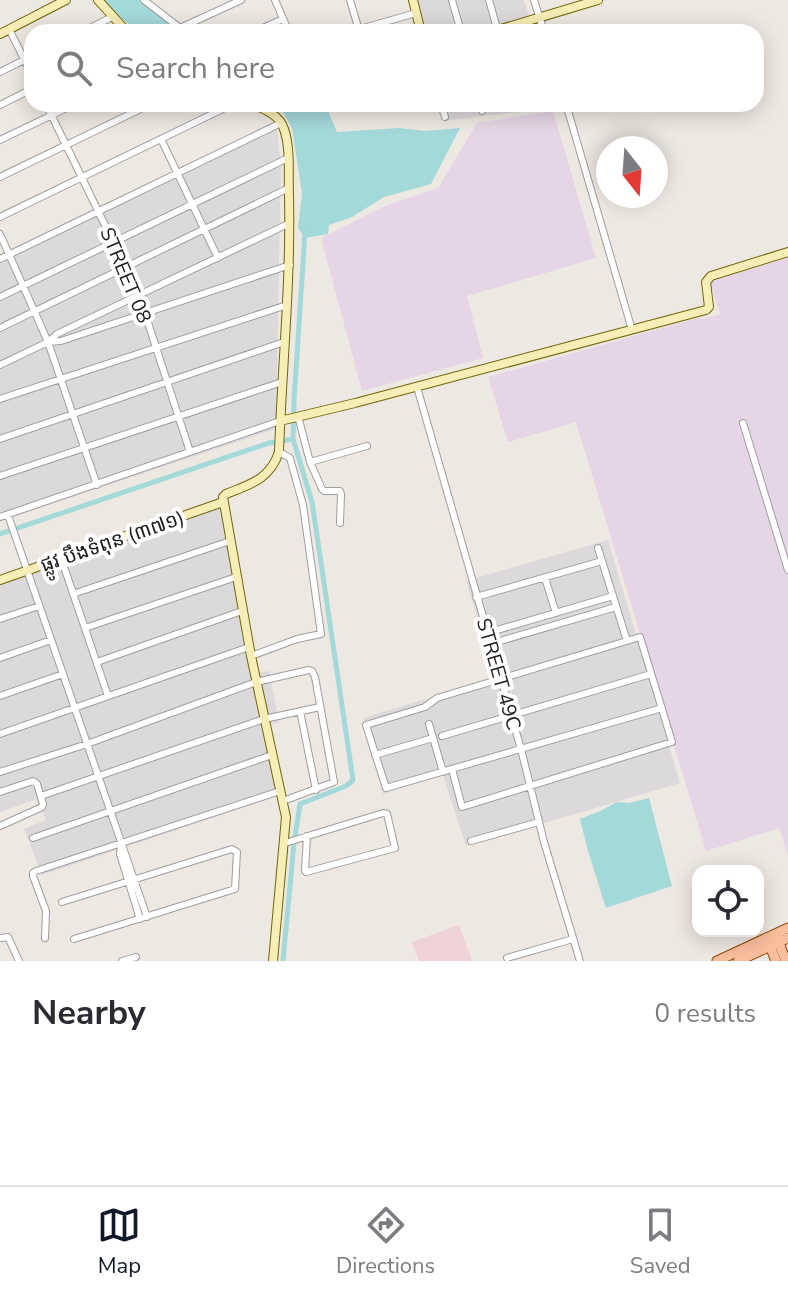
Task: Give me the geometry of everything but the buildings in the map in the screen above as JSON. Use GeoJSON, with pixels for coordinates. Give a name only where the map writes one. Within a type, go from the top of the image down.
{"type":"FeatureCollection","features":[{"type":"Feature","properties":{"kind":"main road"},"geometry":{"type":"LineString","coordinates":[[738,961],[776,940],[788,928]]}},
{"type":"Feature","properties":{"kind":"main road"},"geometry":{"type":"LineString","coordinates":[[717,961],[776,940]]}},
{"type":"Feature","properties":{"kind":"main road"},"geometry":{"type":"LineString","coordinates":[[776,940],[776,961]]}},
{"type":"Feature","properties":{"kind":"main road"},"geometry":{"type":"LineString","coordinates":[[776,940],[786,961]]}},
{"type":"Feature","properties":{"kind":"street"},"geometry":{"type":"LineString","coordinates":[[0,34],[66,0]]}},
{"type":"Feature","properties":{"kind":"street"},"geometry":{"type":"LineString","coordinates":[[98,0],[119,24]]}},
{"type":"Feature","properties":{"kind":"street"},"geometry":{"type":"LineString","coordinates":[[147,2],[160,0]]}},
{"type":"Feature","properties":{"kind":"street"},"geometry":{"type":"LineString","coordinates":[[195,24],[241,0]]}},
{"type":"Feature","properties":{"kind":"street"},"geometry":{"type":"LineString","coordinates":[[275,0],[285,24]]}},
{"type":"Feature","properties":{"kind":"street"},"geometry":{"type":"LineString","coordinates":[[350,0],[357,24]]}},
{"type":"Feature","properties":{"kind":"street"},"geometry":{"type":"LineString","coordinates":[[413,0],[419,24]]}},
{"type":"Feature","properties":{"kind":"street"},"geometry":{"type":"LineString","coordinates":[[452,0],[459,24]]}},
{"type":"Feature","properties":{"kind":"street"},"geometry":{"type":"LineString","coordinates":[[489,0],[494,24]]}},
{"type":"Feature","properties":{"kind":"street"},"geometry":{"type":"LineString","coordinates":[[534,0],[542,24]]}},
{"type":"Feature","properties":{"kind":"street"},"geometry":{"type":"LineString","coordinates":[[519,24],[598,0]]}},
{"type":"Feature","properties":{"kind":"street"},"geometry":{"type":"LineString","coordinates":[[147,2],[175,24]]}},
{"type":"Feature","properties":{"kind":"street"},"geometry":{"type":"LineString","coordinates":[[378,24],[416,13]]}},
{"type":"Feature","properties":{"kind":"street"},"geometry":{"type":"LineString","coordinates":[[98,24],[112,17]]}},
{"type":"Feature","properties":{"kind":"street"},"geometry":{"type":"LineString","coordinates":[[272,24],[283,19]]}},
{"type":"Feature","properties":{"kind":"street"},"geometry":{"type":"LineString","coordinates":[[9,29],[24,52]]}},
{"type":"Feature","properties":{"kind":"street"},"geometry":{"type":"LineString","coordinates":[[0,72],[24,60]]}},
{"type":"Feature","properties":{"kind":"street"},"geometry":{"type":"LineString","coordinates":[[0,105],[24,93]]}},
{"type":"Feature","properties":{"kind":"street","name":"STREET 08"},"geometry":{"type":"LineString","coordinates":[[50,112],[139,295],[190,452]]}},
{"type":"Feature","properties":{"kind":"street"},"geometry":{"type":"LineString","coordinates":[[0,140],[58,112]]}},
{"type":"Feature","properties":{"kind":"street"},"geometry":{"type":"LineString","coordinates":[[0,177],[134,112]]}},
{"type":"Feature","properties":{"kind":"street"},"geometry":{"type":"LineString","coordinates":[[0,217],[217,112]]}},
{"type":"Feature","properties":{"kind":"street"},"geometry":{"type":"LineString","coordinates":[[0,734],[250,651],[321,634],[303,505],[290,458],[279,444],[290,265],[288,158],[285,130],[267,112]]}},
{"type":"Feature","properties":{"kind":"street"},"geometry":{"type":"LineString","coordinates":[[443,112],[445,117]]}},
{"type":"Feature","properties":{"kind":"street"},"geometry":{"type":"LineString","coordinates":[[568,112],[632,330]]}},
{"type":"Feature","properties":{"kind":"street"},"geometry":{"type":"LineString","coordinates":[[0,259],[281,123]]}},
{"type":"Feature","properties":{"kind":"street"},"geometry":{"type":"LineString","coordinates":[[161,139],[218,258]]}},
{"type":"Feature","properties":{"kind":"street"},"geometry":{"type":"LineString","coordinates":[[0,297],[288,158]]}},
{"type":"Feature","properties":{"kind":"street"},"geometry":{"type":"LineString","coordinates":[[0,328],[289,188]]}},
{"type":"Feature","properties":{"kind":"street"},"geometry":{"type":"LineString","coordinates":[[0,365],[48,342],[57,334],[290,223]]}},
{"type":"Feature","properties":{"kind":"street"},"geometry":{"type":"LineString","coordinates":[[0,234],[48,342],[97,485]]}},
{"type":"Feature","properties":{"kind":"street"},"geometry":{"type":"LineString","coordinates":[[144,918],[27,570],[15,536],[4,517],[280,421],[708,309],[706,282],[711,276],[788,252]]}},
{"type":"Feature","properties":{"kind":"street"},"geometry":{"type":"LineString","coordinates":[[48,342],[61,341],[290,265]]}},
{"type":"Feature","properties":{"kind":"street"},"geometry":{"type":"LineString","coordinates":[[0,399],[287,305]]}},
{"type":"Feature","properties":{"kind":"street"},"geometry":{"type":"LineString","coordinates":[[0,439],[284,342]]}},
{"type":"Feature","properties":{"kind":"street"},"geometry":{"type":"LineString","coordinates":[[0,476],[282,382]]}},
{"type":"Feature","properties":{"kind":"street","name":"STREET 49C"},"geometry":{"type":"LineString","coordinates":[[417,387],[580,961]]}},
{"type":"Feature","properties":{"kind":"street"},"geometry":{"type":"LineString","coordinates":[[295,417],[322,489],[340,491],[340,523]]}},
{"type":"Feature","properties":{"kind":"street"},"geometry":{"type":"LineString","coordinates":[[743,423],[788,570]]}},
{"type":"Feature","properties":{"kind":"street","name":"ផ្លូវ បឹងទំពុន (៣៧១)"},"geometry":{"type":"LineString","coordinates":[[0,580],[223,502],[226,494],[269,472],[276,462],[279,444]]}},
{"type":"Feature","properties":{"kind":"street"},"geometry":{"type":"LineString","coordinates":[[310,462],[367,446]]}},
{"type":"Feature","properties":{"kind":"street"},"geometry":{"type":"LineString","coordinates":[[223,502],[256,682],[286,817],[287,842],[273,961]]}},
{"type":"Feature","properties":{"kind":"street"},"geometry":{"type":"LineString","coordinates":[[73,594],[230,541]]}},
{"type":"Feature","properties":{"kind":"street"},"geometry":{"type":"LineString","coordinates":[[598,548],[627,641]]}},
{"type":"Feature","properties":{"kind":"street"},"geometry":{"type":"LineString","coordinates":[[61,558],[108,696]]}},
{"type":"Feature","properties":{"kind":"street"},"geometry":{"type":"LineString","coordinates":[[476,597],[602,561]]}},
{"type":"Feature","properties":{"kind":"street"},"geometry":{"type":"LineString","coordinates":[[85,628],[236,577]]}},
{"type":"Feature","properties":{"kind":"street"},"geometry":{"type":"LineString","coordinates":[[545,578],[556,613],[564,623]]}},
{"type":"Feature","properties":{"kind":"street"},"geometry":{"type":"LineString","coordinates":[[487,633],[613,596]]}},
{"type":"Feature","properties":{"kind":"street"},"geometry":{"type":"LineString","coordinates":[[0,619],[39,606]]}},
{"type":"Feature","properties":{"kind":"street"},"geometry":{"type":"LineString","coordinates":[[490,644],[616,607]]}},
{"type":"Feature","properties":{"kind":"street"},"geometry":{"type":"LineString","coordinates":[[97,662],[242,611]]}},
{"type":"Feature","properties":{"kind":"street"},"geometry":{"type":"LineString","coordinates":[[554,625],[556,613]]}},
{"type":"Feature","properties":{"kind":"street"},"geometry":{"type":"LineString","coordinates":[[452,769],[462,807],[672,742],[662,708],[640,637],[437,698],[425,707],[367,725],[386,788],[662,708]]}},
{"type":"Feature","properties":{"kind":"street"},"geometry":{"type":"LineString","coordinates":[[0,658],[51,640]]}},
{"type":"Feature","properties":{"kind":"street"},"geometry":{"type":"LineString","coordinates":[[0,772],[87,744],[256,682],[309,670],[315,677],[335,777],[332,784],[121,843],[33,873],[46,911],[45,938]]}},
{"type":"Feature","properties":{"kind":"street"},"geometry":{"type":"LineString","coordinates":[[0,696],[63,674]]}},
{"type":"Feature","properties":{"kind":"street"},"geometry":{"type":"LineString","coordinates":[[442,736],[651,674]]}},
{"type":"Feature","properties":{"kind":"street"},"geometry":{"type":"LineString","coordinates":[[41,796],[264,719],[320,707]]}},
{"type":"Feature","properties":{"kind":"street"},"geometry":{"type":"LineString","coordinates":[[300,711],[316,790]]}},
{"type":"Feature","properties":{"kind":"street"},"geometry":{"type":"LineString","coordinates":[[429,724],[443,772]]}},
{"type":"Feature","properties":{"kind":"street"},"geometry":{"type":"LineString","coordinates":[[375,755],[433,738]]}},
{"type":"Feature","properties":{"kind":"street"},"geometry":{"type":"LineString","coordinates":[[33,838],[272,755]]}},
{"type":"Feature","properties":{"kind":"street"},"geometry":{"type":"LineString","coordinates":[[0,792],[33,781],[37,784],[42,807],[0,826]]}},
{"type":"Feature","properties":{"kind":"street"},"geometry":{"type":"LineString","coordinates":[[287,842],[383,813],[387,814],[395,848],[306,872],[305,837]]}},
{"type":"Feature","properties":{"kind":"street"},"geometry":{"type":"LineString","coordinates":[[471,841],[539,822]]}},
{"type":"Feature","properties":{"kind":"street"},"geometry":{"type":"LineString","coordinates":[[62,902],[232,849],[237,852],[235,889],[74,939]]}},
{"type":"Feature","properties":{"kind":"street"},"geometry":{"type":"LineString","coordinates":[[0,938],[8,937],[17,960]]}},
{"type":"Feature","properties":{"kind":"street"},"geometry":{"type":"LineString","coordinates":[[507,958],[573,939]]}},
{"type":"Feature","properties":{"kind":"street"},"geometry":{"type":"LineString","coordinates":[[122,961],[136,957]]}},
{"type":"Feature","properties":{"kind":"shaded area"},"geometry":{"type":"Polygon","coordinates":[[[411,0],[524,0],[532,24],[418,24],[411,0]]]}},
{"type":"Feature","properties":{"kind":"shaded area"},"geometry":{"type":"Polygon","coordinates":[[[442,112],[516,112],[444,121],[442,112]]]}},
{"type":"Feature","properties":{"kind":"shaded area"},"geometry":{"type":"Polygon","coordinates":[[[553,112],[596,258],[467,296],[483,358],[362,391],[321,238],[387,205],[438,188],[477,123],[553,112]]]}},
{"type":"Feature","properties":{"kind":"shaded area"},"geometry":{"type":"Polygon","coordinates":[[[276,121],[281,165],[276,429],[0,521],[0,256],[177,173],[276,121]]]}},
{"type":"Feature","properties":{"kind":"shaded area"},"geometry":{"type":"Polygon","coordinates":[[[788,258],[788,855],[779,828],[706,851],[576,422],[508,442],[488,377],[720,314],[710,282],[788,258]]]}},
{"type":"Feature","properties":{"kind":"shaded area"},"geometry":{"type":"Polygon","coordinates":[[[224,505],[257,673],[269,671],[279,723],[269,724],[284,794],[42,875],[24,829],[46,820],[37,799],[0,812],[0,584],[224,505]]]}},
{"type":"Feature","properties":{"kind":"shaded area"},"geometry":{"type":"Polygon","coordinates":[[[608,540],[680,783],[466,846],[443,775],[383,794],[363,718],[496,678],[466,581],[608,540]]]}},
{"type":"Feature","properties":{"kind":"shaded area"},"geometry":{"type":"Polygon","coordinates":[[[459,925],[472,961],[419,961],[412,942],[459,925]]]}},
{"type":"Feature","properties":{"kind":"water"},"geometry":{"type":"Polygon","coordinates":[[[104,0],[140,0],[170,24],[128,24],[104,0]]]}},
{"type":"Feature","properties":{"kind":"water"},"geometry":{"type":"Polygon","coordinates":[[[283,112],[328,112],[337,132],[460,128],[431,184],[384,197],[352,217],[329,225],[328,234],[305,238],[298,228],[302,194],[292,128],[283,112]]]}},
{"type":"Feature","properties":{"kind":"water"},"geometry":{"type":"Polygon","coordinates":[[[649,798],[672,886],[606,908],[580,819],[617,802],[629,803],[649,798]]]}},
{"type":"Feature","properties":{"kind":"waterway"},"geometry":{"type":"LineString","coordinates":[[283,961],[300,804],[346,786],[353,780],[312,502],[293,439],[305,232]]}},
{"type":"Feature","properties":{"kind":"waterway"},"geometry":{"type":"LineString","coordinates":[[0,534],[269,443],[293,439]]}}]}
